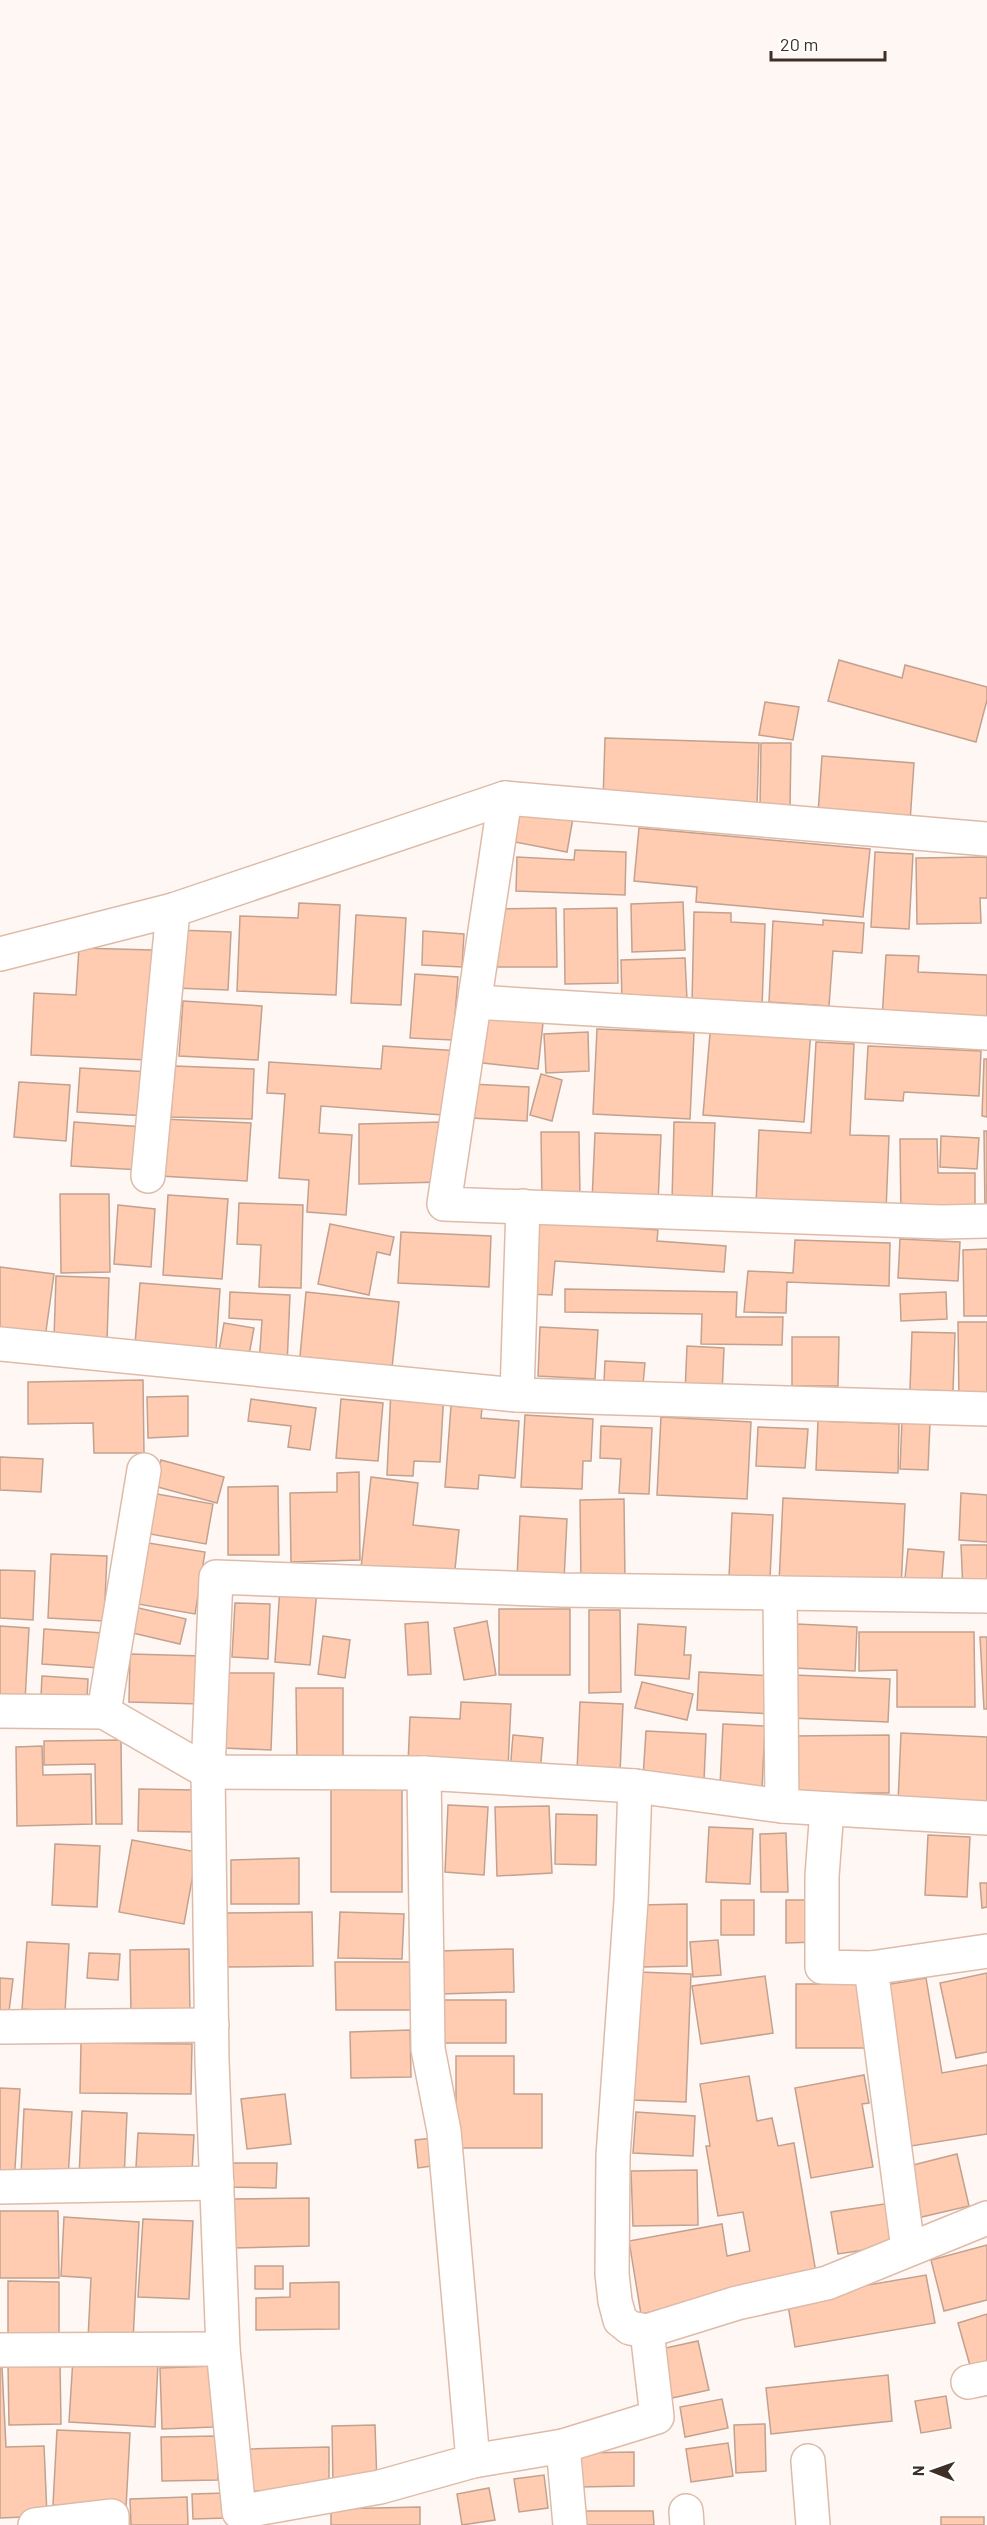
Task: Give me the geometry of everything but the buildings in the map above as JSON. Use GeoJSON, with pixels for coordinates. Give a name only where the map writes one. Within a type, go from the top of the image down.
{"type":"FeatureCollection","features":[{"type":"Feature","properties":{"kind":"street"},"geometry":{"type":"LineString","coordinates":[[0,954],[172,910],[505,798],[987,839]]}},
{"type":"Feature","properties":{"kind":"street"},"geometry":{"type":"LineString","coordinates":[[505,798],[444,1204],[941,1222],[987,1221]]}},
{"type":"Feature","properties":{"kind":"street"},"geometry":{"type":"LineString","coordinates":[[148,1176],[172,910]]}},
{"type":"Feature","properties":{"kind":"street"},"geometry":{"type":"LineString","coordinates":[[476,1002],[987,1033]]}},
{"type":"Feature","properties":{"kind":"street"},"geometry":{"type":"LineString","coordinates":[[517,1395],[523,1206]]}},
{"type":"Feature","properties":{"kind":"street"},"geometry":{"type":"LineString","coordinates":[[0,1344],[517,1395],[987,1409]]}},
{"type":"Feature","properties":{"kind":"street"},"geometry":{"type":"LineString","coordinates":[[104,1712],[144,1470]]}},
{"type":"Feature","properties":{"kind":"street"},"geometry":{"type":"LineString","coordinates":[[647,2331],[657,2417],[563,2446],[472,2460],[380,2487],[238,2512],[223,2349],[212,2025],[208,1772],[216,1577],[562,1590],[987,1596]]}},
{"type":"Feature","properties":{"kind":"street"},"geometry":{"type":"LineString","coordinates":[[780,1593],[782,1806]]}},
{"type":"Feature","properties":{"kind":"street"},"geometry":{"type":"LineString","coordinates":[[0,1711],[104,1712],[208,1772],[424,1773],[635,1786],[782,1806],[987,1818]]}},
{"type":"Feature","properties":{"kind":"street"},"geometry":{"type":"LineString","coordinates":[[424,1773],[428,2049],[444,2131],[472,2460]]}},
{"type":"Feature","properties":{"kind":"street"},"geometry":{"type":"LineString","coordinates":[[635,1786],[631,1901],[613,2156],[612,2274],[620,2320],[630,2328],[647,2331],[736,2303],[827,2283],[987,2218]]}},
{"type":"Feature","properties":{"kind":"street"},"geometry":{"type":"LineString","coordinates":[[827,1809],[822,1876],[822,1967],[871,1968],[987,1951]]}},
{"type":"Feature","properties":{"kind":"street"},"geometry":{"type":"LineString","coordinates":[[871,1968],[908,2249]]}},
{"type":"Feature","properties":{"kind":"street"},"geometry":{"type":"LineString","coordinates":[[0,2027],[212,2025]]}},
{"type":"Feature","properties":{"kind":"street"},"geometry":{"type":"LineString","coordinates":[[0,2187],[217,2183]]}},
{"type":"Feature","properties":{"kind":"street"},"geometry":{"type":"LineString","coordinates":[[0,2350],[223,2349]]}},
{"type":"Feature","properties":{"kind":"street"},"geometry":{"type":"LineString","coordinates":[[563,2446],[570,2525]]}},
{"type":"Feature","properties":{"kind":"street"},"geometry":{"type":"LineString","coordinates":[[808,2461],[813,2525]]}},
{"type":"Feature","properties":{"kind":"street"},"geometry":{"type":"LineString","coordinates":[[35,2525],[112,2516],[112,2525]]}}]}
